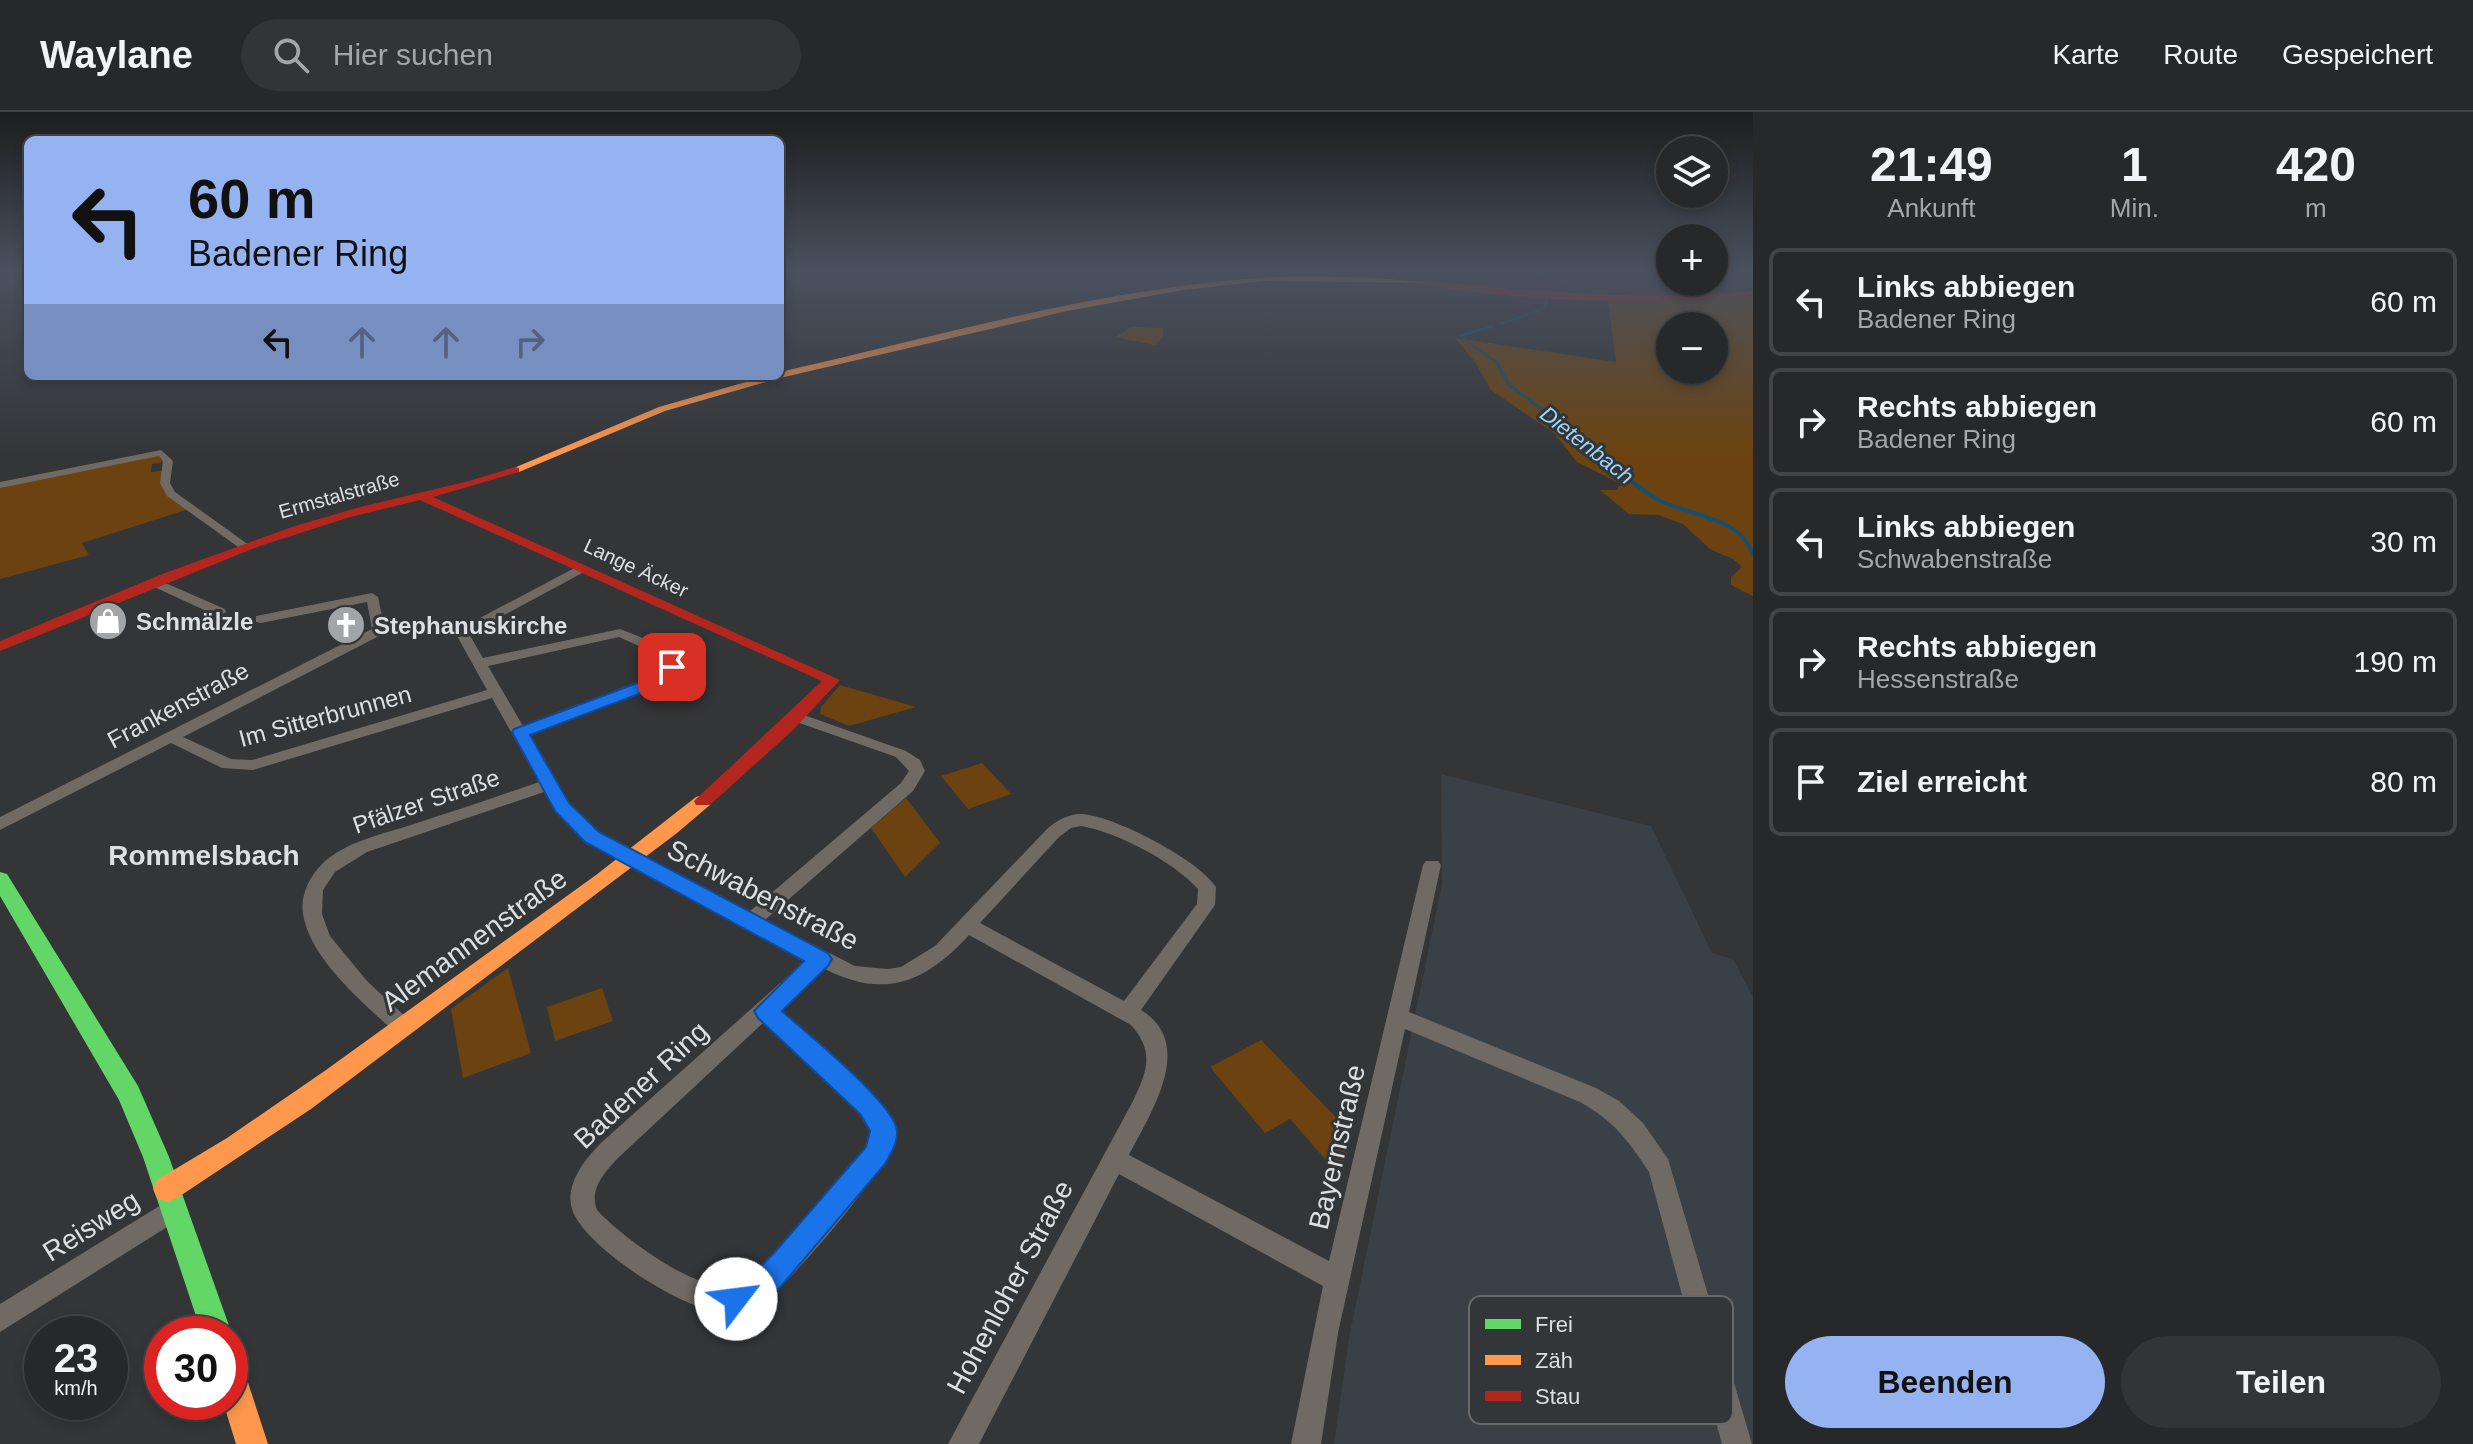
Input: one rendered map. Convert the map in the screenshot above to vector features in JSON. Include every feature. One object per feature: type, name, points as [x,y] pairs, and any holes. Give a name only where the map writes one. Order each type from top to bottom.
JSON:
[{"type":"street","name":"Ermstalstraße","points":[[784,375],[974,331]]},
{"type":"street","name":"Ermstalstraße","points":[[0,646],[245,547],[330,518],[530,465],[636,419],[764,380]]},
{"type":"street","points":[[0,485],[156,453],[164,455],[168,461],[165,483],[171,494],[245,547]]},
{"type":"street","name":"Lange Äcker","points":[[421,496],[832,680]]},
{"type":"street","points":[[462,633],[582,568]]},
{"type":"street","points":[[154,582],[220,612]]},
{"type":"street","points":[[261,619],[372,597],[379,631]]},
{"type":"street","name":"Frankenstraße","points":[[0,824],[379,631],[403,626],[436,625],[462,633]]},
{"type":"street","name":"Schwabenstraße","points":[[462,633],[548,785],[562,807],[583,829],[630,859],[752,920],[820,959],[864,976],[904,975],[931,961],[1064,824],[1077,820],[1101,825],[1187,866],[1207,887],[1206,905],[1128,1012]]},
{"type":"street","points":[[481,663],[620,633],[653,647],[670,659],[671,670],[654,683],[520,732]]},
{"type":"street","name":"Alemannenstraße","points":[[171,1199],[630,859],[796,717],[832,680]]},
{"type":"street","name":"Im Sitterbrunnen","points":[[170,737],[228,764],[253,765],[496,692]]},
{"type":"street","points":[[752,920],[907,787],[917,771],[914,764],[901,754],[796,717]]},
{"type":"street","name":"Pfälzer Straße","points":[[403,1027],[350,979],[323,945],[313,902],[319,880],[339,859],[361,848],[548,785]]},
{"type":"street","name":"Bayernstraße","points":[[1306,1444],[1313,1392],[1432,865]]},
{"type":"street","points":[[0,879],[129,1094],[171,1199],[211,1316]]},
{"type":"street","points":[[967,925],[1128,1012],[1152,1036],[1158,1061],[1154,1078],[1114,1159],[1338,1280]]},
{"type":"street","name":"Badener Ring","points":[[766,1011],[875,1113],[884,1129],[884,1138],[863,1172],[773,1277],[749,1295],[736,1299],[714,1299],[684,1286],[601,1233],[583,1210],[585,1188],[593,1167],[610,1150],[820,959]]},
{"type":"street","points":[[1397,1016],[1601,1101],[1629,1124],[1649,1146],[1668,1190],[1697,1296]]},
{"type":"street","name":"Hohenloher Straße","points":[[963,1444],[1114,1159]]},
{"type":"street","name":"Reisweg","points":[[0,1319],[171,1199]]},
{"type":"street","points":[[245,1420],[252,1444]]},
{"type":"street","points":[[1732,1424],[1737,1444]]},
{"type":"shaded area","points":[[1124,331],[1163,331],[1163,337],[1155,345],[1115,337]]},
{"type":"shaded area","points":[[1612,331],[1656,331],[1656,384],[1728,384],[1728,331],[1753,331],[1753,596],[1731,585],[1731,577],[1742,567],[1733,559],[1710,549],[1683,524],[1658,515],[1629,514],[1600,490],[1616,490],[1621,484],[1577,462],[1554,433],[1491,390],[1475,362],[1455,338],[1616,362]]},
{"type":"shaded area","points":[[156,453],[168,461],[152,464],[151,472],[168,470],[165,483],[189,509],[82,543],[89,555],[0,579],[0,485]]},
{"type":"shaded area","points":[[840,685],[916,707],[849,726],[820,714],[821,707]]},
{"type":"shaded area","points":[[982,763],[1011,794],[968,809],[941,776]]},
{"type":"shaded area","points":[[1441,774],[1651,826],[1712,953],[1733,959],[1753,997],[1753,1444],[1334,1444],[1349,1338],[1442,884]]},
{"type":"shaded area","points":[[906,798],[940,843],[905,877],[871,828]]},
{"type":"shaded area","points":[[508,968],[531,1053],[463,1078],[451,1009]]},
{"type":"shaded area","points":[[602,988],[613,1021],[555,1041],[547,1007]]},
{"type":"shaded area","points":[[1261,1040],[1352,1134],[1340,1176],[1290,1119],[1265,1133],[1210,1067]]},
{"type":"waterway","name":"Dietenbach","points":[[1476,331],[1460,336],[1497,363]]},
{"type":"waterway","name":"Dietenbach","points":[[1496,361],[1509,385],[1562,424],[1590,453],[1633,482]]},
{"type":"waterway","name":"Dietenbach","points":[[1630,480],[1659,500],[1728,526],[1747,543],[1753,555]]},
{"type":"traffic: fast","points":[[0,879],[129,1094],[156,1157],[211,1316]]},
{"type":"traffic: slow","points":[[784,374],[966,331]]},
{"type":"traffic: slow","points":[[515,470],[662,409],[763,380]]},
{"type":"traffic: slow","points":[[167,1189],[236,1147],[335,1078],[603,880],[703,801]]},
{"type":"traffic: slow","points":[[245,1420],[252,1444]]},
{"type":"traffic: jam","points":[[0,646],[170,576],[299,529],[364,509],[473,484],[515,470]]},
{"type":"traffic: jam","points":[[421,496],[832,680],[787,726],[703,801]]},
{"type":"place","name":"Schmälzle","points":[[108,621]]},
{"type":"place","name":"Stephanuskirche","points":[[346,625]]},
{"type":"district","name":"Rommelsbach","points":[[204,855]]},
{"type":"route","points":[[672,667],[654,683],[520,732],[562,807],[592,837],[820,959],[766,1011],[869,1106],[884,1129],[881,1146],[863,1172],[773,1277],[749,1295],[736,1299]]}]
